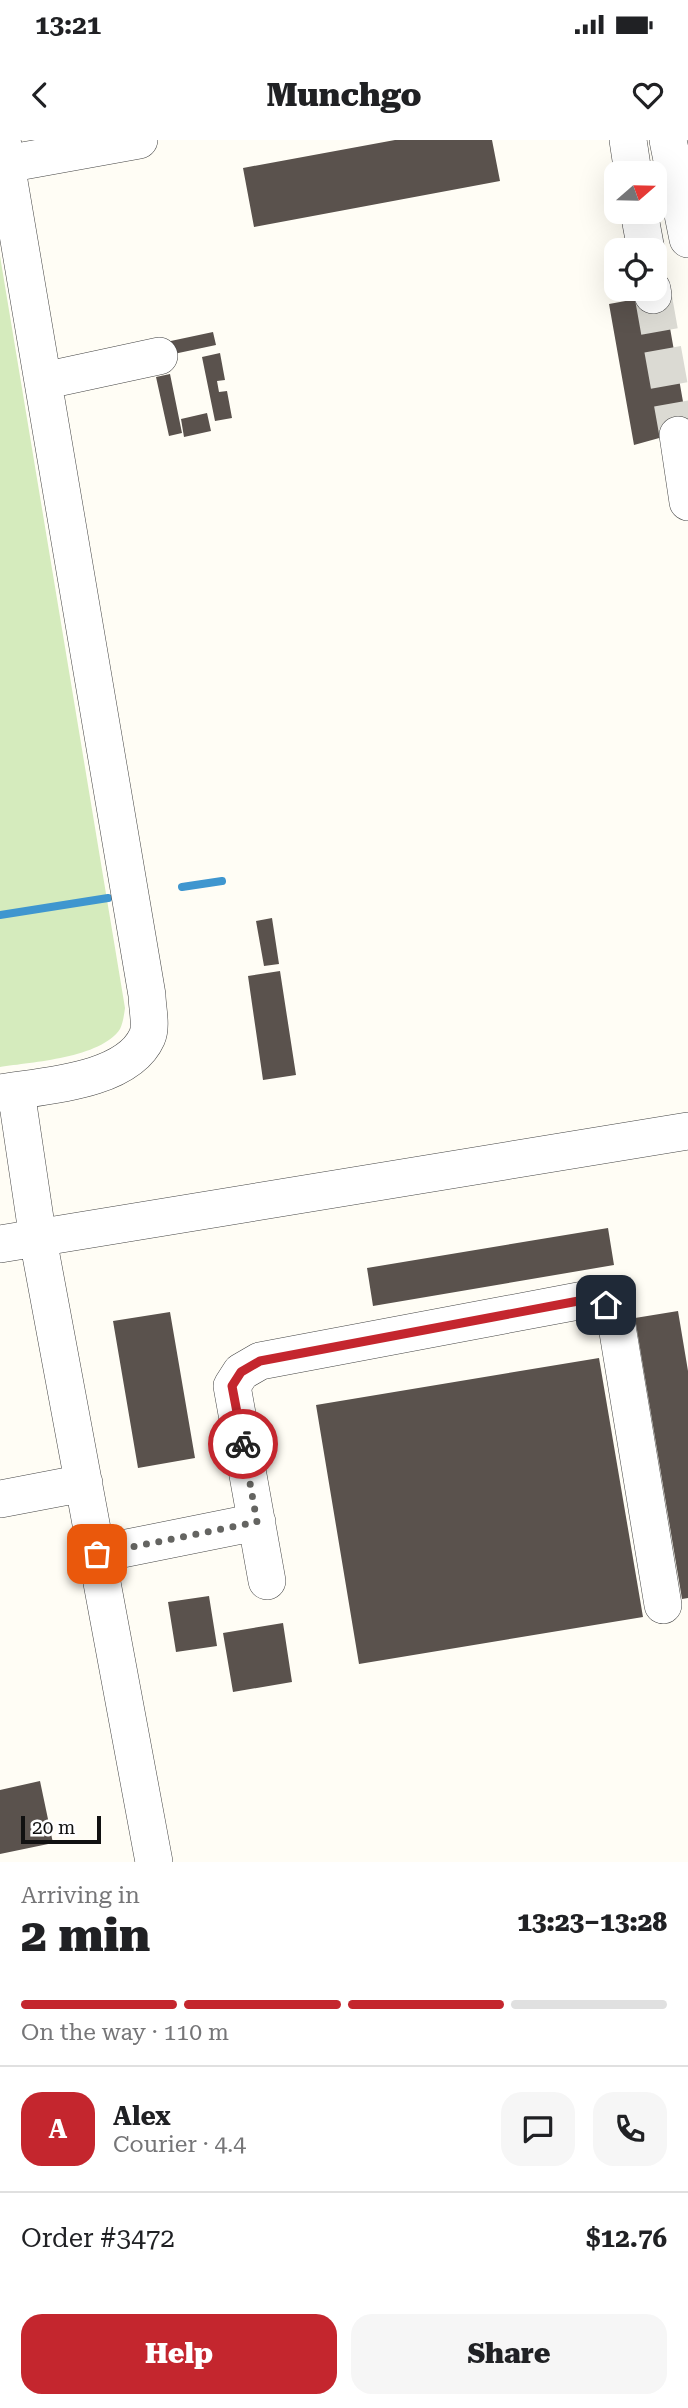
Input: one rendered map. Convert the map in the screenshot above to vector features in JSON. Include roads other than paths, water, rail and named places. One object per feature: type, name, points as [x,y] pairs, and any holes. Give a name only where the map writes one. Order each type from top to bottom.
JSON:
[{"type":"street","points":[[139,140],[4,152],[147,995],[148,1035],[140,1048],[109,1070],[89,1078],[8,1092],[154,1862]]},
{"type":"street","points":[[628,140],[631,161]]},
{"type":"street","points":[[668,140],[688,239]]},
{"type":"street","points":[[667,272],[688,256]]},
{"type":"street","points":[[43,381],[159,356]]},
{"type":"street","points":[[678,435],[688,502]]},
{"type":"street","points":[[0,1244],[688,1131]]},
{"type":"street","points":[[267,1581],[232,1386],[241,1372],[260,1361],[589,1299],[606,1305],[616,1320],[663,1605]]},
{"type":"street","points":[[0,1499],[84,1483]]},
{"type":"street","points":[[97,1554],[257,1522]]},
{"type":"waterway","points":[[182,887],[222,881]]},
{"type":"waterway","points":[[0,915],[108,898]]},
{"type":"tunnel","points":[[654,301],[678,435]]}]
